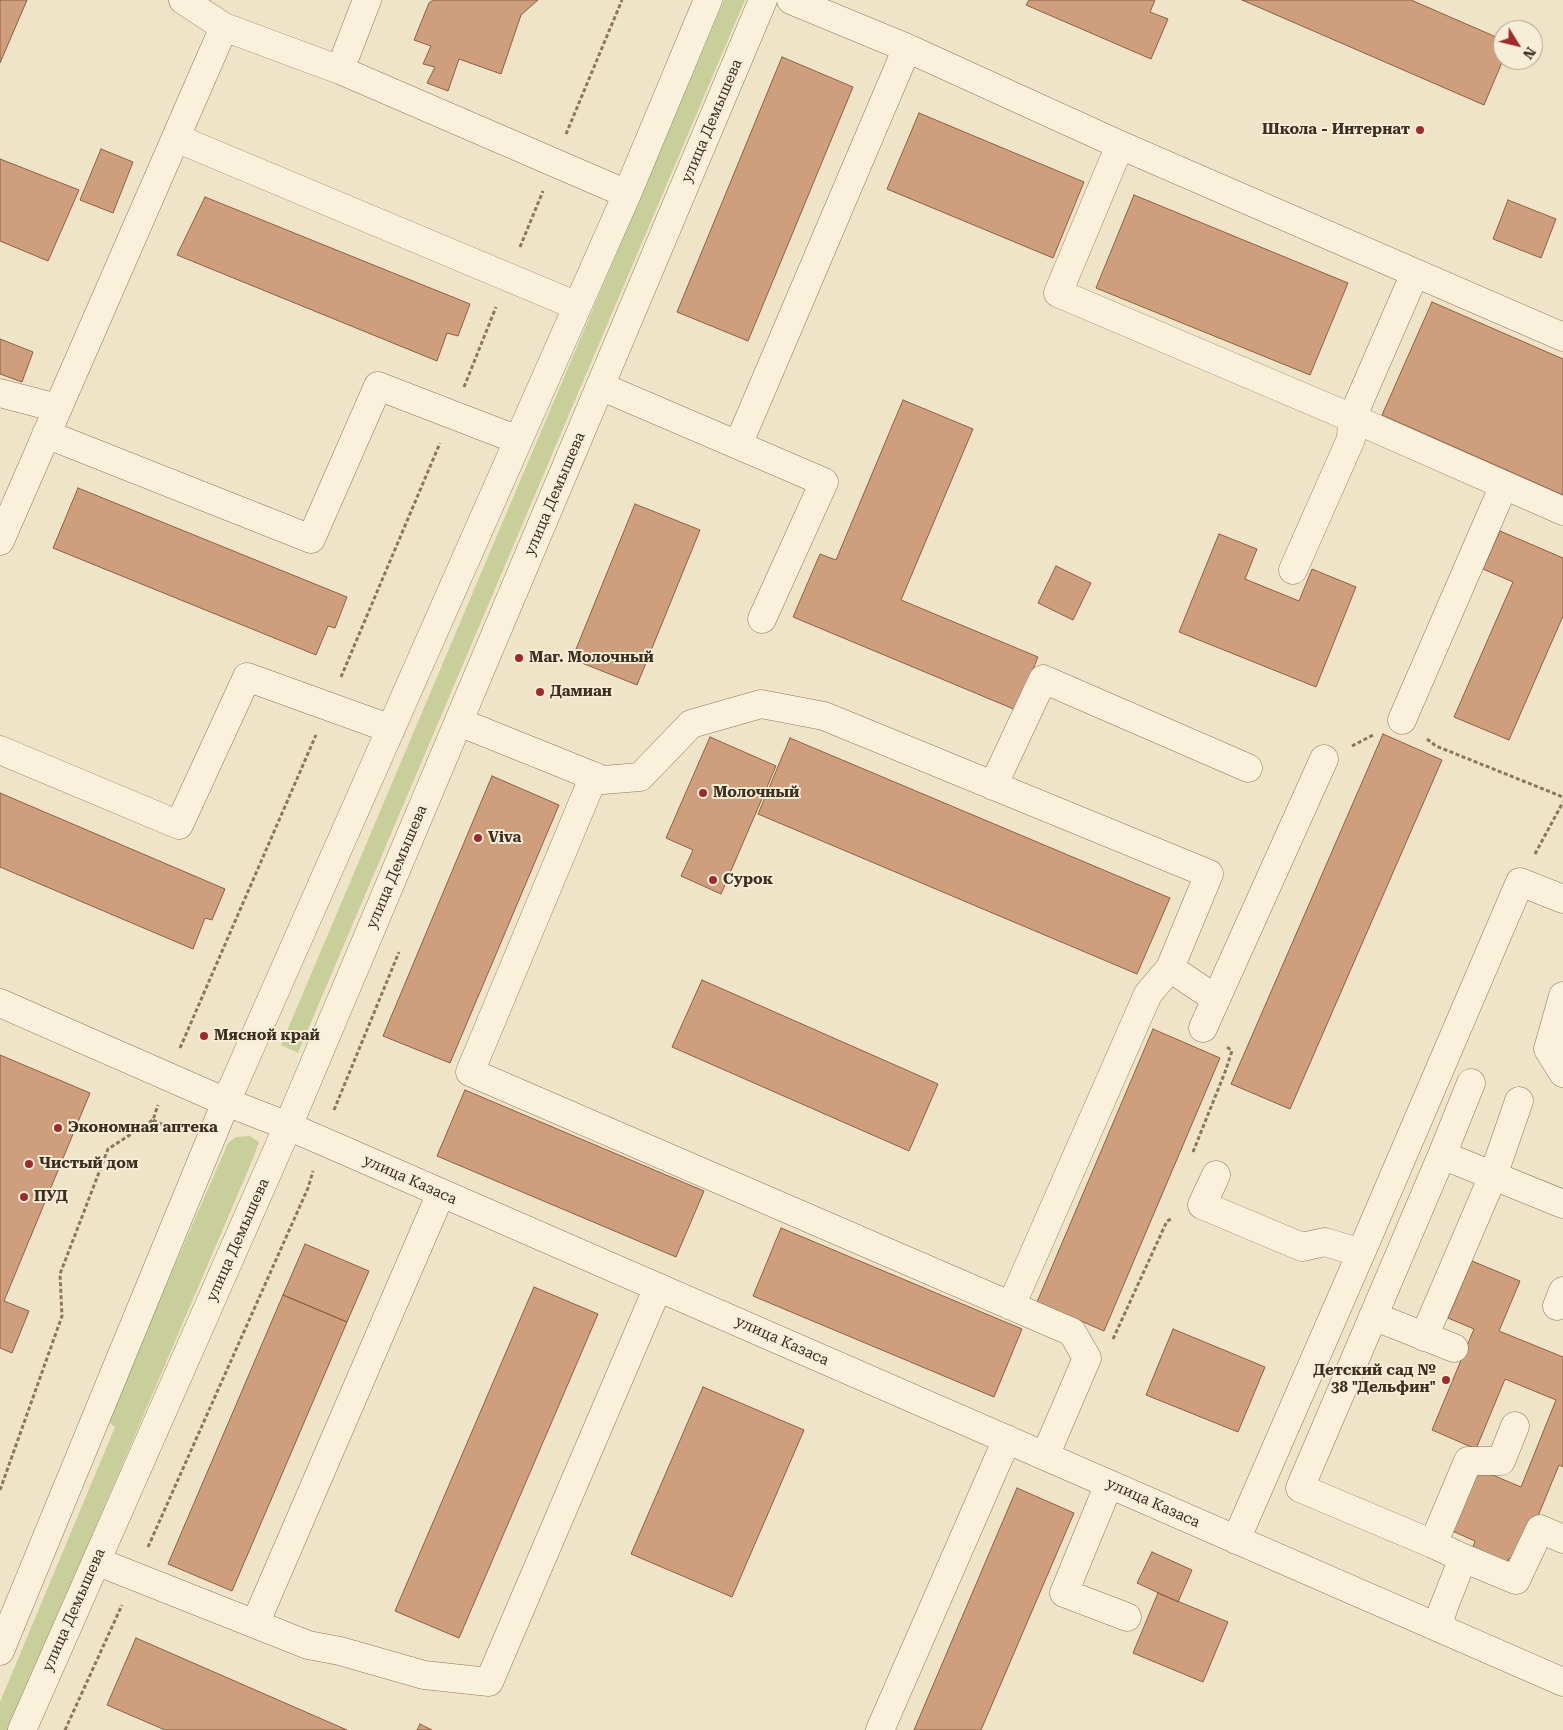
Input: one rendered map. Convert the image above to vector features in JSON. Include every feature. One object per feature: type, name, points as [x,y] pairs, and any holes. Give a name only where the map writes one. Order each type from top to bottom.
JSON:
[{"type":"street","points":[[183,0],[224,27],[340,70],[626,194]]},
{"type":"street","points":[[340,70],[367,0]]},
{"type":"street","points":[[0,1651],[10,1598],[626,194],[708,0]]},
{"type":"street","name":"улица Демышева","points":[[22,1730],[288,1126],[763,0]]},
{"type":"street","points":[[791,0],[907,48],[1120,145],[1563,337]]},
{"type":"street","points":[[0,541],[224,27]]},
{"type":"street","points":[[738,446],[907,48]]},
{"type":"street","points":[[176,138],[577,306]]},
{"type":"street","points":[[1120,145],[1058,293],[1352,418],[1563,512]]},
{"type":"street","points":[[1293,570],[1350,439],[1352,418],[1415,273]]},
{"type":"street","points":[[46,434],[311,539],[378,386],[518,440]]},
{"type":"street","points":[[600,386],[824,482],[762,619]]},
{"type":"street","points":[[0,393],[57,408]]},
{"type":"street","points":[[1402,720],[1504,485]]},
{"type":"street","points":[[0,750],[179,825],[247,677],[391,729]]},
{"type":"street","points":[[992,786],[1043,679],[1248,768]]},
{"type":"street","points":[[459,722],[603,780],[640,777],[691,724],[761,704],[824,716],[1209,874],[1170,968],[1148,994],[1011,1306]]},
{"type":"street","points":[[1204,1028],[1324,759]]},
{"type":"street","points":[[594,776],[470,1072],[1072,1332],[1087,1358],[1046,1456]]},
{"type":"street","points":[[1236,1540],[1520,882],[1563,899]]},
{"type":"street","points":[[1170,968],[1216,999]]},
{"type":"street","points":[[1563,996],[1548,1049],[1563,1074]]},
{"type":"street","name":"улица Казаса","points":[[0,1003],[226,1102],[288,1126],[1563,1682]]},
{"type":"street","points":[[1470,1083],[1442,1155],[1300,1488],[1516,1580],[1540,1529],[1563,1539]]},
{"type":"street","points":[[1424,1337],[1493,1176],[1519,1101]]},
{"type":"street","points":[[1442,1155],[1563,1204]]},
{"type":"street","points":[[1216,1175],[1202,1205],[1302,1247],[1325,1242],[1361,1253]]},
{"type":"street","points":[[255,1624],[441,1193]]},
{"type":"street","points":[[96,1561],[308,1645],[340,1651],[424,1675],[489,1682],[658,1288]]},
{"type":"street","points":[[1373,1316],[1454,1348]]},
{"type":"street","points":[[1434,1544],[1468,1461],[1501,1461],[1515,1426]]},
{"type":"street","points":[[880,1730],[1006,1439]]},
{"type":"street","points":[[1109,1484],[1064,1593],[1127,1617]]},
{"type":"street","points":[[1438,1627],[1442,1609],[1462,1558]]},
{"type":"path","points":[[0,1490],[62,1316],[60,1274],[108,1149],[153,1120],[168,1077],[452,414],[622,0]]},
{"type":"path","points":[[1324,759],[1402,720],[1436,746],[1563,797]]},
{"type":"path","points":[[1520,882],[1563,802]]},
{"type":"path","points":[[1204,1028],[1232,1051],[1192,1152],[1216,1175]]},
{"type":"path","points":[[153,1120],[173,1130]]},
{"type":"path","points":[[1087,1358],[1111,1345],[1167,1221],[1202,1205]]},
{"type":"green space","points":[[724,0],[745,0],[298,1053],[281,1045]]},
{"type":"green space","points":[[250,1136],[259,1142],[252,1161],[9,1730],[0,1730],[0,1702],[115,1427],[107,1421],[228,1143],[236,1137]]},
{"type":"building","points":[[0,0],[27,0],[0,63]]},
{"type":"building","points":[[433,0],[538,0],[521,15],[501,74],[459,59],[448,91],[427,83],[435,67],[423,64],[431,46],[414,40],[429,3]]},
{"type":"building","points":[[1029,0],[1155,0],[1150,12],[1168,19],[1151,59],[1026,5]]},
{"type":"building","points":[[1242,0],[1411,0],[1493,36],[1493,70],[1499,70],[1484,105]]},
{"type":"building","points":[[782,57],[853,87],[748,341],[677,312]]},
{"type":"building","points":[[919,113],[1084,182],[1053,258],[887,189]]},
{"type":"building","points":[[101,149],[133,162],[113,213],[80,200]]},
{"type":"building","points":[[0,159],[79,190],[48,261],[0,241]]},
{"type":"building","points":[[1134,195],[1348,283],[1310,375],[1096,288]]},
{"type":"building","points":[[205,197],[470,304],[458,336],[447,333],[437,361],[177,255]]},
{"type":"building","points":[[1508,200],[1556,219],[1541,258],[1493,239]]},
{"type":"building","points":[[1432,302],[1563,359],[1563,495],[1382,415]]},
{"type":"building","points":[[0,339],[33,352],[22,382],[0,374]]},
{"type":"building","points":[[903,400],[973,429],[901,600],[1038,657],[1016,710],[793,617],[820,554],[836,560]]},
{"type":"building","points":[[78,488],[347,597],[335,628],[328,626],[316,655],[53,548]]},
{"type":"building","points":[[635,504],[700,530],[637,685],[572,659]]},
{"type":"building","points":[[1500,531],[1563,558],[1563,616],[1509,740],[1454,717],[1513,582],[1483,569]]},
{"type":"building","points":[[1219,534],[1257,549],[1245,579],[1299,601],[1312,569],[1356,587],[1316,687],[1179,632]]},
{"type":"building","points":[[1056,566],[1091,583],[1073,620],[1038,603]]},
{"type":"building","points":[[1383,734],[1442,760],[1290,1109],[1231,1084]]},
{"type":"building","points":[[710,737],[776,766],[721,894],[681,876],[693,850],[666,838]]},
{"type":"building","points":[[790,738],[1170,898],[1137,974],[758,814]]},
{"type":"building","points":[[492,776],[559,805],[450,1063],[383,1036]]},
{"type":"building","points":[[0,793],[225,889],[212,920],[205,918],[193,949],[0,867]]},
{"type":"building","points":[[702,980],[938,1084],[909,1151],[672,1047]]},
{"type":"building","points":[[1153,1029],[1220,1058],[1104,1331],[1037,1302]]},
{"type":"building","name":"ПУД","points":[[0,1055],[90,1093],[4,1301],[29,1311],[12,1353],[0,1348]]},
{"type":"building","points":[[465,1090],[704,1191],[676,1257],[437,1156]]},
{"type":"building","points":[[781,1228],[1022,1329],[994,1397],[753,1296]]},
{"type":"building","points":[[305,1244],[369,1271],[347,1322],[283,1295]]},
{"type":"building","points":[[1472,1261],[1520,1281],[1499,1331],[1563,1357],[1563,1467],[1559,1465],[1519,1562],[1509,1558],[1507,1564],[1472,1550],[1475,1541],[1450,1530],[1476,1468],[1521,1487],[1556,1400],[1505,1379],[1476,1449],[1432,1430],[1474,1329],[1448,1318]]},
{"type":"building","points":[[534,1287],[598,1314],[459,1638],[395,1611]]},
{"type":"building","points":[[283,1295],[347,1322],[232,1591],[168,1564]]},
{"type":"building","points":[[1173,1329],[1265,1367],[1238,1432],[1146,1395]]},
{"type":"building","points":[[703,1387],[804,1430],[732,1597],[631,1554]]},
{"type":"building","points":[[1017,1488],[1074,1513],[981,1730],[914,1730]]},
{"type":"building","points":[[1152,1552],[1192,1570],[1178,1602],[1137,1583]]},
{"type":"building","points":[[1158,1593],[1228,1622],[1203,1682],[1133,1653]]},
{"type":"building","points":[[136,1638],[347,1730],[165,1730],[107,1705]]},
{"type":"building","points":[[420,1724],[432,1730],[417,1730]]},
{"type":"place","name":"Школа - Интернат","points":[[1420,130]]},
{"type":"place","name":"Маг. Молочный","points":[[519,658]]},
{"type":"place","name":"Дамиан","points":[[540,692]]},
{"type":"place","name":"Молочный","points":[[703,793]]},
{"type":"place","name":"Viva","points":[[478,838]]},
{"type":"place","name":"Сурок","points":[[713,880]]},
{"type":"place","name":"Мясной край","points":[[204,1036]]},
{"type":"place","name":"Экономная аптека","points":[[58,1128]]},
{"type":"place","name":"Чистый дом","points":[[29,1164]]},
{"type":"place","name":"ПУД","points":[[24,1197]]},
{"type":"place","name":"Детский сад № 38 \"Дельфин\"","points":[[1446,1380]]}]
